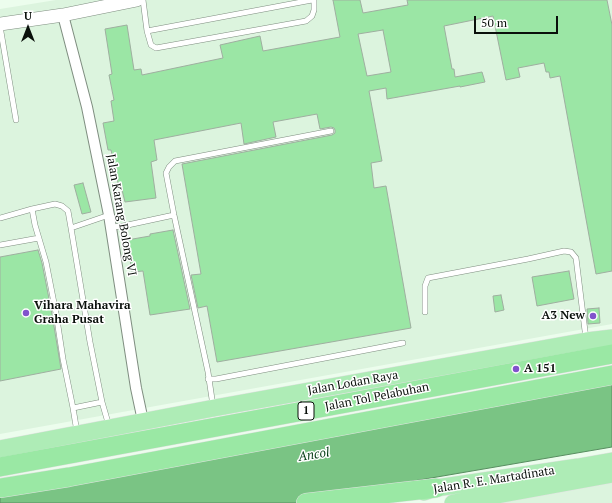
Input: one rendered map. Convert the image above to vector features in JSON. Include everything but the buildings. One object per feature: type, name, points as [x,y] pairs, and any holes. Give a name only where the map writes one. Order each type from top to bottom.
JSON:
[{"type":"highway","name":"Jalan Lodan Raya","points":[[0,452],[77,434],[143,421],[586,341],[612,338]]},
{"type":"highway","name":"Jalan Tol Pelabuhan","points":[[0,452],[612,354]]},
{"type":"highway","name":"Jalan Tol Pelabuhan","points":[[0,488],[77,476],[612,375]]},
{"type":"highway","name":"Jalan R. E. Martadinata","points":[[377,503],[436,488],[612,461]]},
{"type":"highway","points":[[452,503],[612,474]]},
{"type":"highway","points":[[306,503],[436,488]]},
{"type":"street","points":[[0,25],[63,15],[137,0]]},
{"type":"street","name":"Jalan Karang Bolong VI","points":[[63,15],[87,107],[109,215],[136,388],[143,421]]},
{"type":"lane","points":[[143,0],[147,31],[151,45],[156,48],[306,21],[312,16],[314,10],[313,0],[147,31]]},
{"type":"lane","points":[[0,25],[16,120]]},
{"type":"lane","points":[[214,408],[166,173],[175,161],[331,131]]},
{"type":"lane","points":[[0,218],[55,204],[62,206],[68,211],[90,342],[102,402],[110,428]]},
{"type":"lane","points":[[32,209],[46,262],[77,434]]},
{"type":"lane","points":[[71,228],[109,215]]},
{"type":"lane","points":[[111,227],[123,226],[174,215]]},
{"type":"lane","points":[[0,245],[39,238]]},
{"type":"lane","points":[[425,312],[425,286],[428,278],[564,251],[571,252],[576,258],[586,341]]},
{"type":"lane","points":[[208,379],[216,379],[403,343]]},
{"type":"lane","points":[[73,408],[102,402]]},
{"type":"shaded area","points":[[56,0],[612,0],[612,324],[0,434],[0,9]]},
{"type":"shaded area","points":[[612,482],[612,503],[496,503]]},
{"type":"water","name":"Ancol","points":[[612,382],[612,447],[361,490],[319,503],[0,503],[0,494]]},
{"type":"place","name":"Vihara Mahavira Graha Pusat","points":[[26,313]]},
{"type":"place","name":"A3 New","points":[[593,316]]},
{"type":"place","name":"A 151","points":[[516,369]]}]
